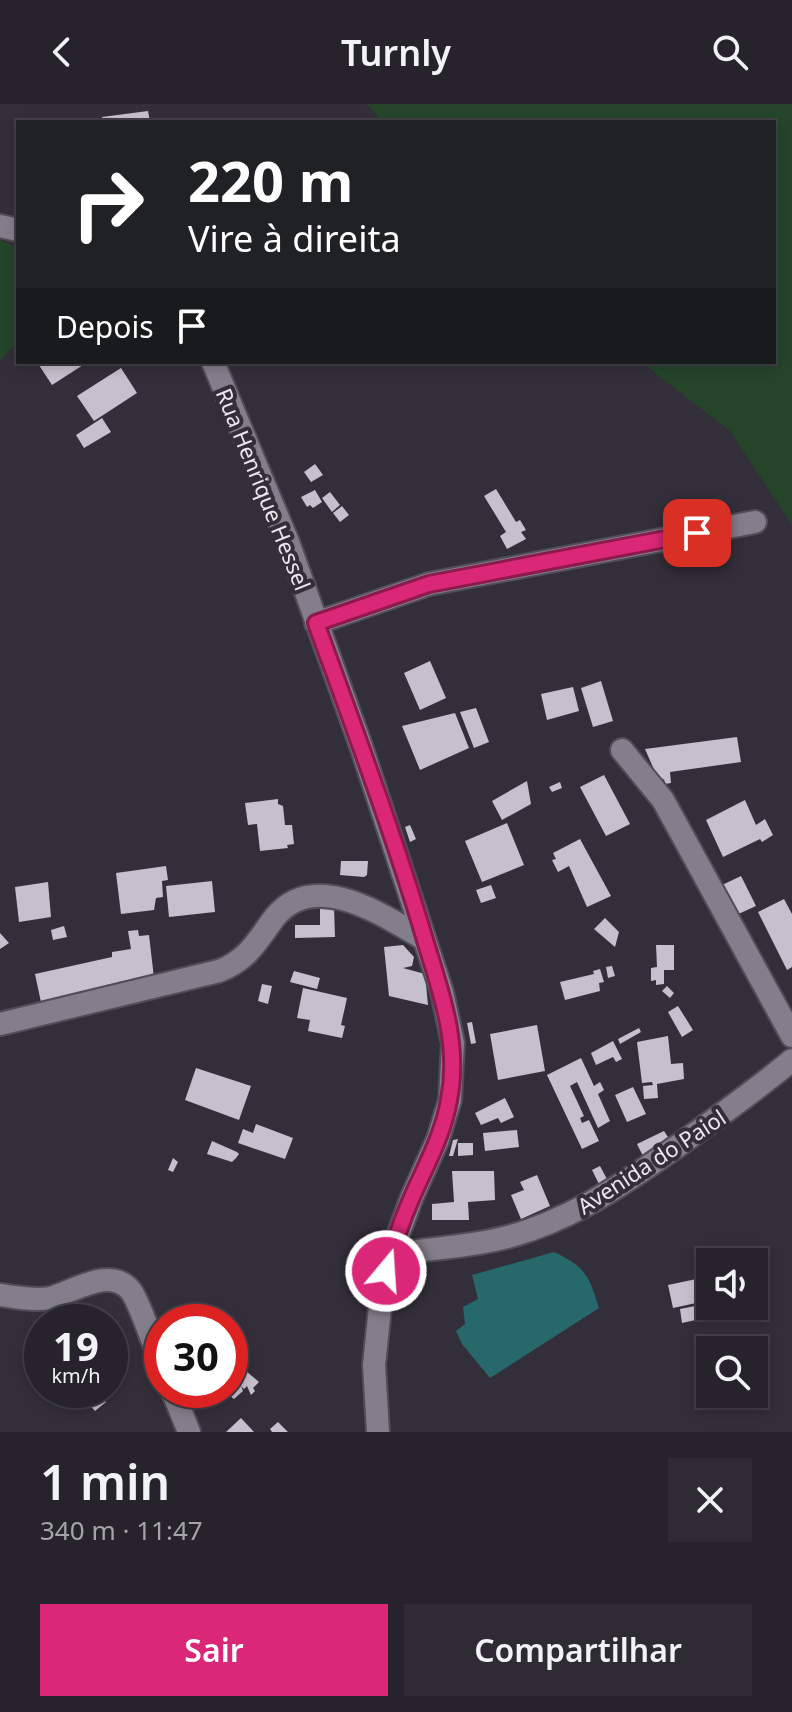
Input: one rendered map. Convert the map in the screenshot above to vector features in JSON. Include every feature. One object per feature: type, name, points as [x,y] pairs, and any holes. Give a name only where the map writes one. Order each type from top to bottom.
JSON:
[{"type":"street","name":"Rua Henrique Hessel","points":[[214,364],[288,542],[366,759],[442,992],[453,1043],[450,1100],[438,1139],[391,1254]]},
{"type":"street","points":[[316,623],[429,584],[755,522]]},
{"type":"street","points":[[622,750],[663,800],[792,1036]]},
{"type":"street","points":[[0,1024],[234,965],[248,955],[288,904],[306,898],[350,899],[424,939]]},
{"type":"street","name":"Avenida do Paiol","points":[[391,1254],[468,1244],[527,1231],[572,1213],[621,1186],[753,1092],[792,1060]]},
{"type":"street","points":[[378,1432],[374,1365],[376,1330],[391,1254]]},
{"type":"street","points":[[0,1295],[37,1299],[51,1297],[108,1279],[131,1291],[144,1322]]},
{"type":"street","points":[[179,1408],[189,1432]]},
{"type":"shaded area","points":[[367,104],[792,104],[792,525],[730,431],[644,364],[776,364],[776,120],[381,120]]},
{"type":"shaded area","points":[[0,240],[16,247],[16,342],[0,361]]},
{"type":"shaded area","points":[[554,1252],[585,1274],[599,1308],[490,1378],[462,1344],[456,1331],[465,1324],[463,1307],[478,1299],[472,1275]]},
{"type":"building","points":[[148,111],[150,120],[103,120],[102,117]]},
{"type":"building","points":[[38,364],[82,364],[83,365],[52,385]]},
{"type":"building","points":[[121,368],[137,393],[94,421],[77,396]]},
{"type":"building","points":[[102,418],[111,432],[84,448],[76,435]]},
{"type":"building","points":[[315,464],[323,475],[311,482],[304,472]]},
{"type":"building","points":[[496,489],[516,522],[520,520],[526,530],[521,532],[526,539],[507,549],[500,536],[506,532],[484,496]]},
{"type":"building","points":[[315,490],[322,502],[313,508],[310,505],[307,507],[301,497]]},
{"type":"building","points":[[330,492],[340,505],[332,512],[322,498]]},
{"type":"building","points":[[342,506],[349,515],[340,522],[333,513]]},
{"type":"building","points":[[430,661],[446,698],[420,710],[404,673]]},
{"type":"building","points":[[601,681],[613,721],[593,727],[581,688]]},
{"type":"building","points":[[573,687],[579,711],[547,720],[541,694]]},
{"type":"building","points":[[476,708],[489,742],[474,748],[460,712]]},
{"type":"building","points":[[455,713],[469,748],[420,770],[402,726]]},
{"type":"building","points":[[737,737],[741,762],[670,772],[671,783],[665,784],[664,779],[659,781],[645,749]]},
{"type":"building","points":[[604,775],[630,824],[606,836],[580,787]]},
{"type":"building","points":[[527,781],[531,804],[502,820],[492,801]]},
{"type":"building","points":[[560,782],[562,788],[552,792],[549,787]]},
{"type":"building","points":[[278,799],[278,804],[283,806],[285,825],[292,825],[294,844],[287,845],[288,848],[260,851],[257,824],[248,825],[245,803]]},
{"type":"building","points":[[745,800],[756,825],[765,819],[773,835],[723,857],[706,820]]},
{"type":"building","points":[[507,823],[524,865],[482,882],[465,841]]},
{"type":"building","points":[[410,825],[416,839],[410,842],[405,827]]},
{"type":"building","points":[[580,839],[611,896],[587,907],[569,866],[558,872],[552,860],[556,859],[553,853]]},
{"type":"building","points":[[341,861],[368,861],[367,875],[340,875]]},
{"type":"building","points":[[166,866],[168,880],[162,881],[163,897],[156,898],[154,910],[121,914],[116,873]]},
{"type":"building","points":[[741,876],[756,906],[734,916],[720,886]]},
{"type":"building","points":[[212,881],[215,912],[169,917],[166,886]]},
{"type":"building","points":[[48,882],[51,917],[19,922],[15,887]]},
{"type":"building","points":[[491,885],[496,898],[481,903],[476,890]]},
{"type":"building","points":[[784,899],[792,914],[792,967],[787,970],[758,912]]},
{"type":"building","points":[[320,907],[334,907],[335,937],[295,938],[295,925],[320,925]]},
{"type":"building","points":[[605,918],[619,932],[615,947],[594,929]]},
{"type":"building","points":[[64,926],[67,937],[53,940],[51,930]]},
{"type":"building","points":[[138,930],[139,936],[149,935],[154,978],[118,982],[119,988],[42,1007],[35,974],[112,957],[112,952],[131,949],[128,931]]},
{"type":"building","points":[[0,933],[9,943],[0,949]]},
{"type":"building","points":[[403,945],[414,957],[412,966],[403,968],[425,974],[428,1005],[389,996],[384,947]]},
{"type":"building","points":[[656,945],[674,945],[674,970],[664,970],[664,984],[656,985],[656,980],[651,981],[651,968],[657,967]]},
{"type":"building","points":[[612,966],[615,976],[608,978],[606,967]]},
{"type":"building","points":[[600,969],[604,982],[599,983],[600,991],[565,1000],[560,982],[594,974],[593,971]]},
{"type":"building","points":[[294,971],[320,978],[317,989],[290,982]]},
{"type":"building","points":[[262,984],[272,986],[268,1004],[258,1001]]},
{"type":"building","points":[[667,986],[674,993],[670,998],[662,991]]},
{"type":"building","points":[[303,988],[347,998],[341,1025],[345,1026],[342,1038],[308,1031],[310,1020],[297,1018]]},
{"type":"building","points":[[678,1006],[693,1030],[682,1037],[668,1012]]},
{"type":"building","points":[[472,1022],[476,1043],[471,1044],[467,1023]]},
{"type":"building","points":[[537,1025],[545,1071],[498,1080],[490,1034]]},
{"type":"building","points":[[639,1028],[641,1032],[620,1044],[618,1039]]},
{"type":"building","points":[[668,1036],[671,1064],[683,1063],[684,1079],[657,1084],[658,1098],[644,1099],[643,1086],[653,1085],[652,1082],[642,1083],[637,1042]]},
{"type":"building","points":[[613,1041],[622,1059],[616,1062],[613,1057],[596,1065],[591,1053]]},
{"type":"building","points":[[581,1058],[594,1086],[600,1082],[604,1090],[598,1094],[610,1121],[598,1128],[577,1082],[570,1086],[584,1116],[580,1118],[582,1123],[589,1120],[599,1141],[582,1149],[547,1075]]},
{"type":"building","points":[[196,1068],[251,1086],[239,1120],[185,1100]]},
{"type":"building","points":[[633,1087],[646,1114],[627,1122],[615,1095]]},
{"type":"building","points":[[505,1098],[514,1117],[501,1123],[498,1118],[481,1125],[475,1113]]},
{"type":"building","points":[[256,1124],[293,1138],[285,1159],[238,1143],[243,1129],[253,1133]]},
{"type":"building","points":[[517,1130],[519,1147],[485,1151],[483,1133]]},
{"type":"building","points":[[664,1131],[672,1143],[643,1156],[637,1144]]},
{"type":"building","points":[[458,1139],[453,1156],[449,1156],[453,1140]]},
{"type":"building","points":[[212,1141],[239,1154],[232,1162],[207,1154]]},
{"type":"building","points":[[458,1143],[473,1143],[473,1155],[458,1156]]},
{"type":"building","points":[[173,1158],[178,1162],[173,1172],[168,1170]]},
{"type":"building","points":[[600,1166],[608,1181],[600,1186],[592,1170]]},
{"type":"building","points":[[452,1171],[494,1171],[495,1200],[468,1202],[469,1220],[432,1220],[432,1204],[454,1202]]},
{"type":"building","points":[[537,1175],[550,1206],[521,1219],[511,1195],[524,1190],[520,1182]]},
{"type":"building","points":[[696,1279],[696,1303],[673,1308],[668,1285]]},
{"type":"building","points":[[696,1306],[696,1320],[682,1323],[680,1309]]},
{"type":"building","points":[[248,1373],[259,1382],[251,1395],[248,1388]]},
{"type":"building","points":[[241,1418],[254,1432],[226,1432]]},
{"type":"building","points":[[278,1422],[288,1432],[272,1432],[270,1429]]},
{"type":"route","points":[[386,1271],[412,1197],[438,1139],[450,1100],[453,1043],[442,992],[415,904],[316,623],[429,584],[697,533]]}]
